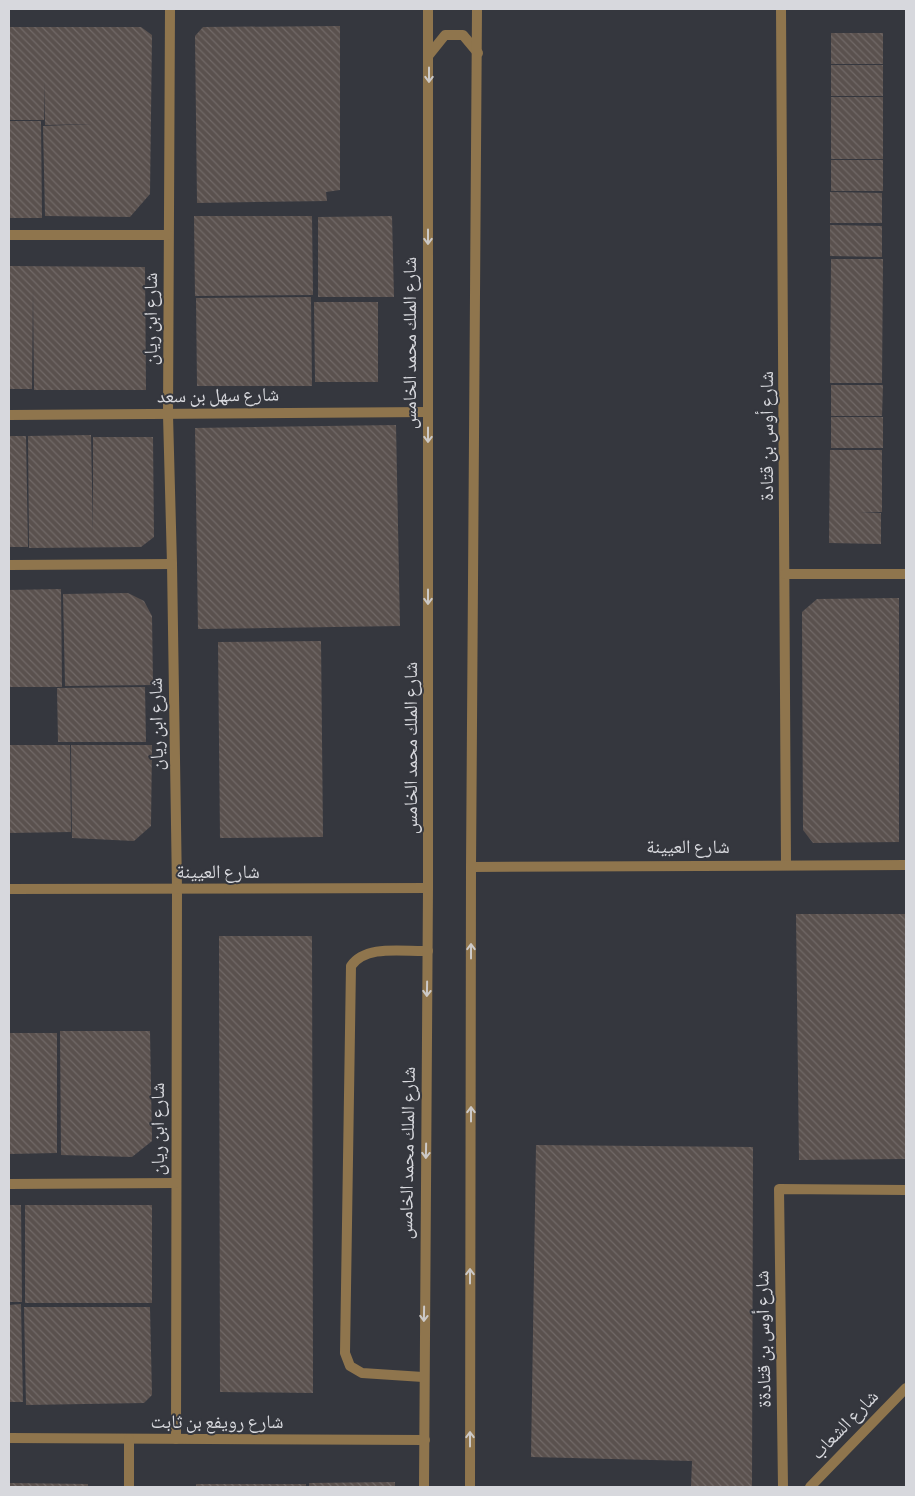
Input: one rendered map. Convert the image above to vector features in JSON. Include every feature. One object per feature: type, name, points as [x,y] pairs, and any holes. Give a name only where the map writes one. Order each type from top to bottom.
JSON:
[{"type":"street","name":"شارع ابن ريان","points":[[170,9],[168,414],[177,889],[176,1439]]},
{"type":"street","name":"شارع الملك محمد الخامس","points":[[424,1487],[423,1376],[428,951],[428,9]]},
{"type":"street","points":[[470,1487],[471,867],[477,9]]},
{"type":"street","name":"شارع أوس بن قتادة","points":[[781,9],[786,864]]},
{"type":"street","points":[[429,55],[445,35],[463,35],[478,53]]},
{"type":"street","points":[[9,235],[168,235]]},
{"type":"street","name":"شارع سهل بن سعد","points":[[9,415],[428,412]]},
{"type":"street","points":[[9,565],[172,564]]},
{"type":"street","points":[[785,574],[906,574]]},
{"type":"street","name":"شارع العيينة","points":[[471,867],[786,864],[906,865]]},
{"type":"street","name":"شارع العيينة","points":[[9,889],[428,888]]},
{"type":"street","points":[[423,1376],[362,1373],[350,1366],[345,1353],[351,966],[357,957],[368,952],[428,951]]},
{"type":"street","points":[[9,1184],[176,1183]]},
{"type":"street","name":"شارع أوس بن قتادةة","points":[[783,1487],[779,1190],[906,1190]]},
{"type":"street","name":"شارع الشعاب","points":[[810,1487],[906,1388]]},
{"type":"street","name":"شارع رويفع بن ثابت","points":[[9,1438],[425,1440]]},
{"type":"street","points":[[129,1439],[129,1487]]},
{"type":"building","points":[[340,26],[340,190],[326,192],[327,201],[197,203],[195,36],[203,27]]},
{"type":"building","points":[[9,27],[141,27],[152,35],[150,194],[130,217],[45,216],[43,126],[92,124],[45,125],[44,81],[44,120],[9,120]]},
{"type":"building","points":[[831,33],[883,33],[883,64],[831,64]]},
{"type":"building","points":[[831,65],[883,65],[883,96],[831,96]]},
{"type":"building","points":[[831,97],[883,97],[883,159],[831,159]]},
{"type":"building","points":[[9,121],[41,121],[42,218],[9,218]]},
{"type":"building","points":[[831,160],[883,160],[883,191],[831,191]]},
{"type":"building","points":[[830,192],[882,193],[882,223],[830,223]]},
{"type":"building","points":[[194,216],[312,216],[313,295],[195,296]]},
{"type":"building","points":[[392,216],[394,297],[318,297],[318,217]]},
{"type":"building","points":[[830,225],[882,226],[882,257],[830,256]]},
{"type":"building","points":[[831,259],[883,259],[882,383],[830,383]]},
{"type":"building","points":[[9,266],[145,267],[146,390],[34,390],[33,289],[32,389],[9,389]]},
{"type":"building","points":[[311,297],[312,386],[197,386],[196,298]]},
{"type":"building","points":[[314,302],[378,302],[378,382],[315,382]]},
{"type":"building","points":[[831,385],[883,385],[882,416],[831,416]]},
{"type":"building","points":[[831,417],[883,417],[883,448],[831,448]]},
{"type":"building","points":[[396,425],[400,626],[198,629],[195,428]]},
{"type":"building","points":[[91,435],[93,533],[93,437],[153,437],[154,537],[141,547],[29,548],[28,436]]},
{"type":"building","points":[[9,436],[26,436],[28,547],[9,547]]},
{"type":"building","points":[[830,450],[882,450],[882,512],[860,512],[881,513],[881,544],[829,543]]},
{"type":"building","points":[[61,589],[62,687],[9,687],[9,590]]},
{"type":"building","points":[[128,593],[144,601],[152,616],[153,685],[65,686],[63,594]]},
{"type":"building","points":[[899,598],[899,842],[813,843],[803,830],[802,612],[817,599]]},
{"type":"building","points":[[321,641],[323,837],[220,838],[218,642]]},
{"type":"building","points":[[145,687],[146,742],[58,742],[57,688]]},
{"type":"building","points":[[9,745],[70,745],[71,832],[9,833]]},
{"type":"building","points":[[71,745],[152,745],[151,826],[134,841],[72,838]]},
{"type":"building","points":[[796,914],[906,914],[906,1159],[799,1160]]},
{"type":"building","points":[[219,936],[312,936],[313,1393],[220,1392]]},
{"type":"building","points":[[60,1031],[150,1031],[152,1141],[132,1157],[61,1155]]},
{"type":"building","points":[[9,1033],[57,1033],[57,1153],[9,1154]]},
{"type":"building","points":[[536,1145],[753,1147],[752,1487],[691,1487],[692,1461],[531,1457]]},
{"type":"building","points":[[9,1205],[21,1205],[22,1302],[9,1302]]},
{"type":"building","points":[[25,1205],[152,1205],[152,1303],[25,1303]]},
{"type":"building","points":[[21,1304],[23,1402],[9,1402],[9,1305]]},
{"type":"building","points":[[24,1307],[150,1307],[152,1395],[144,1403],[26,1405]]},
{"type":"building","points":[[395,1482],[395,1487],[309,1487],[309,1483]]},
{"type":"building","points":[[9,1483],[88,1484],[88,1487],[9,1487]]},
{"type":"building","points":[[196,1484],[306,1484],[306,1487],[196,1487]]}]
